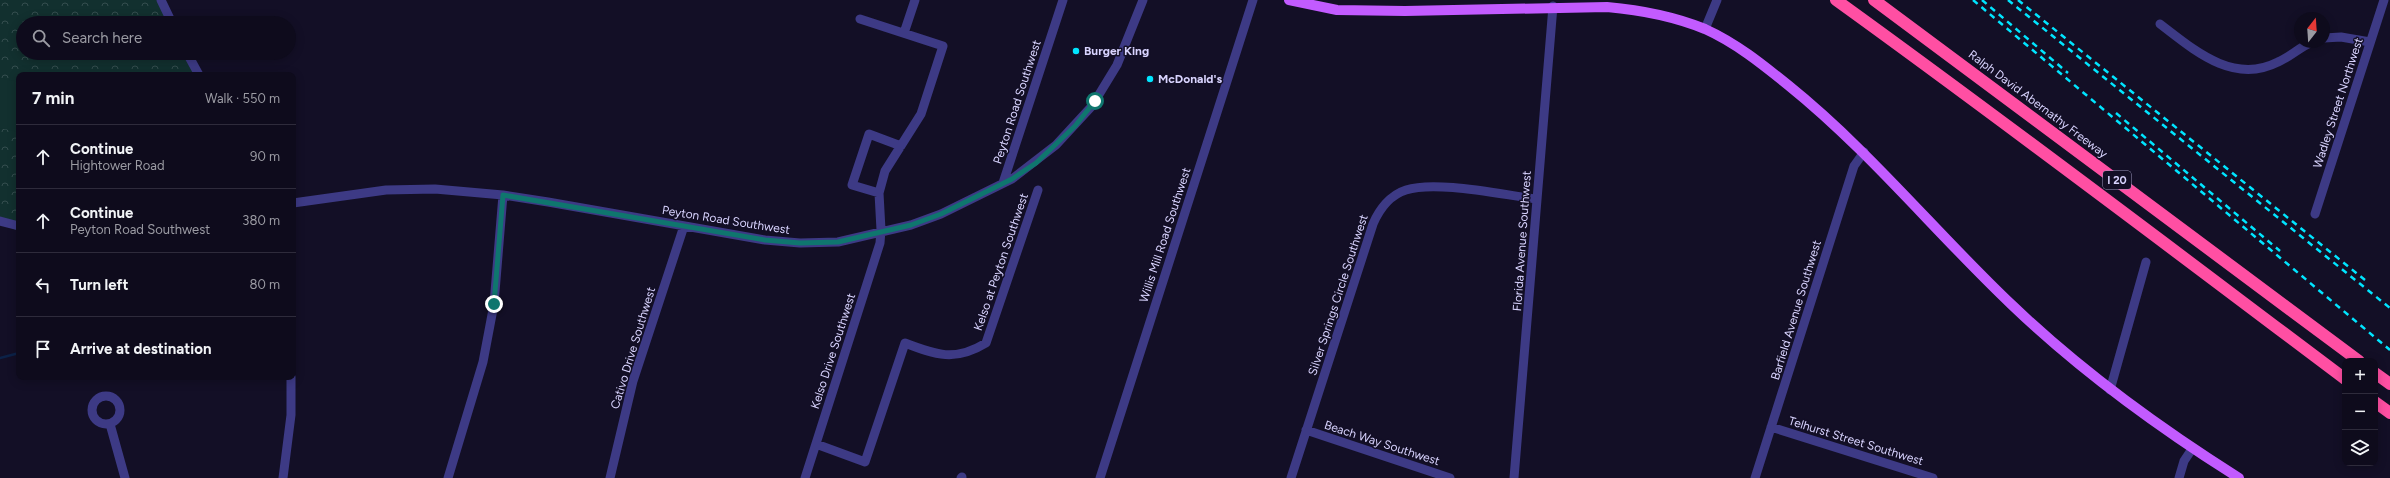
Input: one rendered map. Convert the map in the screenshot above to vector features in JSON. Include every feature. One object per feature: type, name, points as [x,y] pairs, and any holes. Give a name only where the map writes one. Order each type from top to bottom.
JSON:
[{"type":"highway","name":"I 20","points":[[1836,0],[1989,110],[2342,377]]},
{"type":"highway","name":"Ralph David Abernathy Freeway","points":[[1874,0],[2355,358]]},
{"type":"highway","points":[[2378,375],[2390,384]]},
{"type":"highway","points":[[2378,404],[2390,413]]},
{"type":"main road","points":[[1289,0],[1337,10],[1405,11],[1553,6],[1607,7],[1638,10],[1673,17],[1705,29],[1734,45],[1759,62],[1816,108],[1864,152],[2011,304],[2060,348],[2110,390],[2192,449],[2239,478]]},
{"type":"street","points":[[161,0],[169,16]]},
{"type":"street","points":[[860,19],[904,34],[915,0]]},
{"type":"street","name":"Peyton Road Southwest","points":[[296,203],[386,190],[435,190],[503,195],[765,240],[800,243],[838,242],[881,230],[911,225],[941,214],[1003,183],[1063,0]]},
{"type":"street","points":[[1003,183],[1036,163],[1056,146],[1092,106],[1117,64],[1144,0]]},
{"type":"street","name":"Willis Mill Road Southwest","points":[[1100,478],[1253,0]]},
{"type":"street","points":[[1705,29],[1717,0]]},
{"type":"street","name":"Wadley Street Northwest","points":[[2315,214],[2384,0]]},
{"type":"street","name":"Florida Avenue Southwest","points":[[1514,478],[1553,6]]},
{"type":"street","points":[[2160,24],[2198,53],[2216,64],[2236,69],[2257,69],[2277,63],[2302,48]]},
{"type":"street","name":"Kelso Drive Southwest","points":[[805,478],[880,243],[881,230],[879,193],[884,171],[901,146],[926,100],[943,46],[904,34]]},
{"type":"street","points":[[2330,38],[2341,37],[2370,42]]},
{"type":"street","points":[[191,60],[197,72]]},
{"type":"street","points":[[879,193],[852,184],[869,134],[901,146]]},
{"type":"street","name":"Barfield Avenue Southwest","points":[[1756,478],[1854,166],[1864,152]]},
{"type":"street","name":"Silver Springs Circle Southwest","points":[[1291,478],[1372,224],[1387,202],[1404,190],[1426,185],[1537,199]]},
{"type":"street","name":"Kelso at Peyton Southwest","points":[[816,444],[865,462],[905,343],[935,354],[960,355],[986,343],[1038,190]]},
{"type":"street","points":[[448,478],[484,362],[494,304],[503,195]]},
{"type":"street","points":[[0,221],[16,225]]},
{"type":"street","name":"Cativo Drive Southwest","points":[[610,478],[633,381],[684,226]]},
{"type":"street","points":[[2110,390],[2146,262]]},
{"type":"street","points":[[283,478],[291,415],[291,380]]},
{"type":"street","points":[[110,424],[124,478]]},
{"type":"street","name":"Telhurst Street Southwest","points":[[1771,427],[1934,478]]},
{"type":"street","name":"Beach Way Southwest","points":[[1306,430],[1450,478]]},
{"type":"street","points":[[2179,478],[2184,461],[2192,449]]},
{"type":"green space","points":[[0,0],[160,0],[168,16],[16,16],[16,60],[190,60],[196,72],[16,72],[16,230],[0,224]]},
{"type":"green space","points":[[0,78],[16,81],[16,131],[0,128]]},
{"type":"waterway","points":[[0,358],[16,354]]},
{"type":"railway","points":[[1973,0],[2390,350]]},
{"type":"railway","points":[[1982,0],[2068,73]]},
{"type":"railway","points":[[2008,0],[2390,308]]},
{"type":"railway","points":[[2018,0],[2365,280]]},
{"type":"railway","points":[[2116,113],[2280,251]]},
{"type":"place","name":"Burger King","points":[[1076,51]]},
{"type":"place","name":"McDonald's","points":[[1150,79]]},
{"type":"route","points":[[494,304],[503,195],[765,240],[800,243],[838,242],[881,230],[911,225],[941,214],[1012,179],[1036,163],[1056,146],[1075,126],[1095,101]]}]
